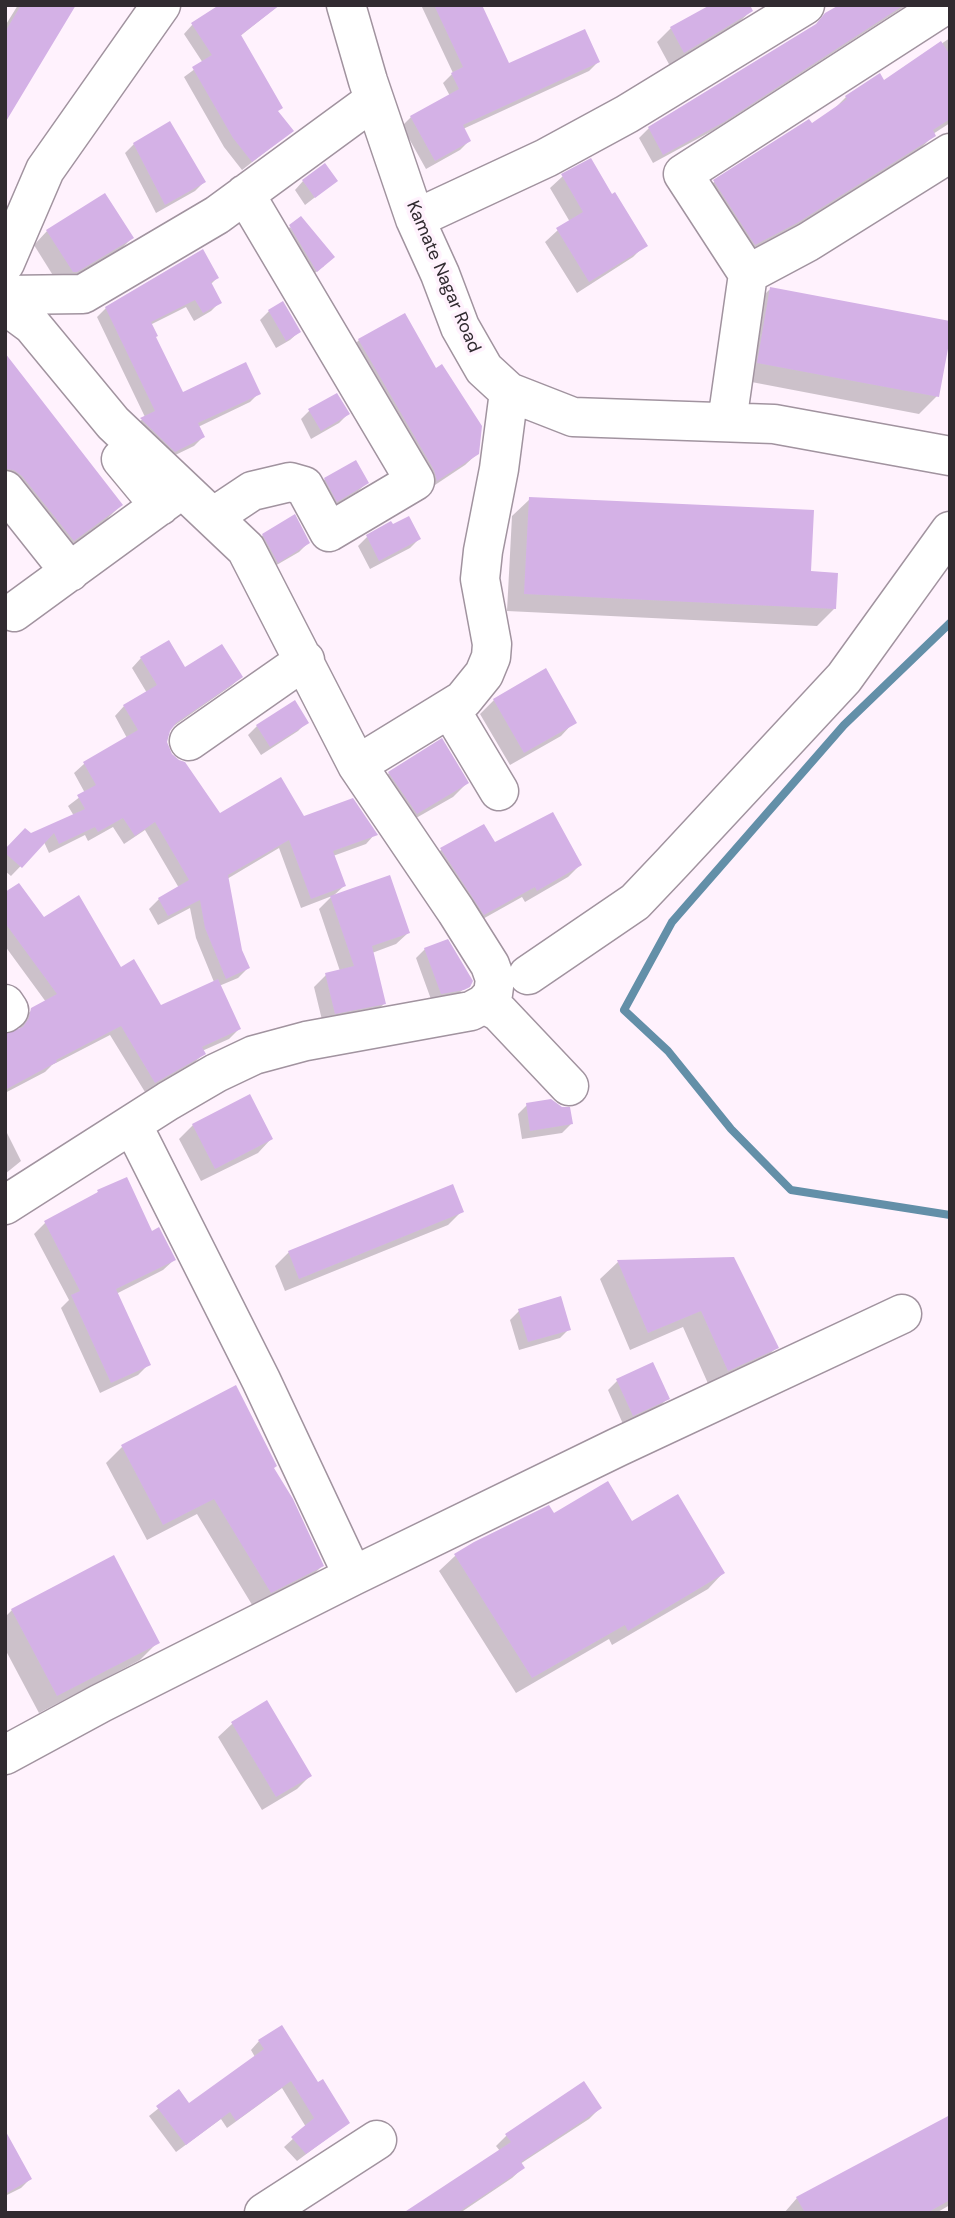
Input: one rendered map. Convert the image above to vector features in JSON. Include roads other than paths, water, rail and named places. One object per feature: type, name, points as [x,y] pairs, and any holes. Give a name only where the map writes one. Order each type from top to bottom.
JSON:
[{"type":"street","name":"Kamate Nagar Road","points":[[346,5],[374,100],[415,219],[460,327],[484,369],[509,392],[573,417],[774,424],[950,456]]},
{"type":"street","points":[[415,219],[546,158],[604,127],[805,5]]},
{"type":"street","points":[[727,422],[748,274],[683,174],[945,5]]},
{"type":"street","points":[[5,263],[45,170],[158,7]]},
{"type":"street","points":[[5,295],[83,294],[216,215],[374,100]]},
{"type":"street","points":[[748,274],[808,242],[950,153]]},
{"type":"street","points":[[213,517],[253,491],[290,482],[304,486],[330,532],[415,481],[245,194]]},
{"type":"street","points":[[5,305],[32,325],[171,497]]},
{"type":"street","points":[[5,343],[13,339],[29,347],[171,497],[213,517],[246,548],[357,765],[456,911],[490,965],[495,979],[493,994],[484,1004],[457,1016],[306,1041],[254,1055],[216,1073],[5,1205]]},
{"type":"street","points":[[357,765],[450,709],[474,689],[491,657],[492,644],[480,579],[509,392]]},
{"type":"street","points":[[5,490],[70,572]]},
{"type":"street","points":[[15,612],[171,497]]},
{"type":"street","points":[[528,975],[635,902],[844,678],[950,531]]},
{"type":"street","points":[[189,741],[305,660]]},
{"type":"street","points":[[450,709],[499,791]]},
{"type":"street","points":[[5,1004],[9,1010],[5,1013]]},
{"type":"street","points":[[484,1004],[499,1012],[569,1086]]},
{"type":"street","points":[[132,1124],[261,1380],[353,1576]]},
{"type":"street","points":[[5,1755],[101,1703],[353,1576],[618,1447],[902,1314]]},
{"type":"street","points":[[264,2213],[377,2140]]},
{"type":"waterway","points":[[950,623],[844,725],[672,922],[624,1010],[668,1051],[731,1129],[791,1190],[950,1215]]}]
